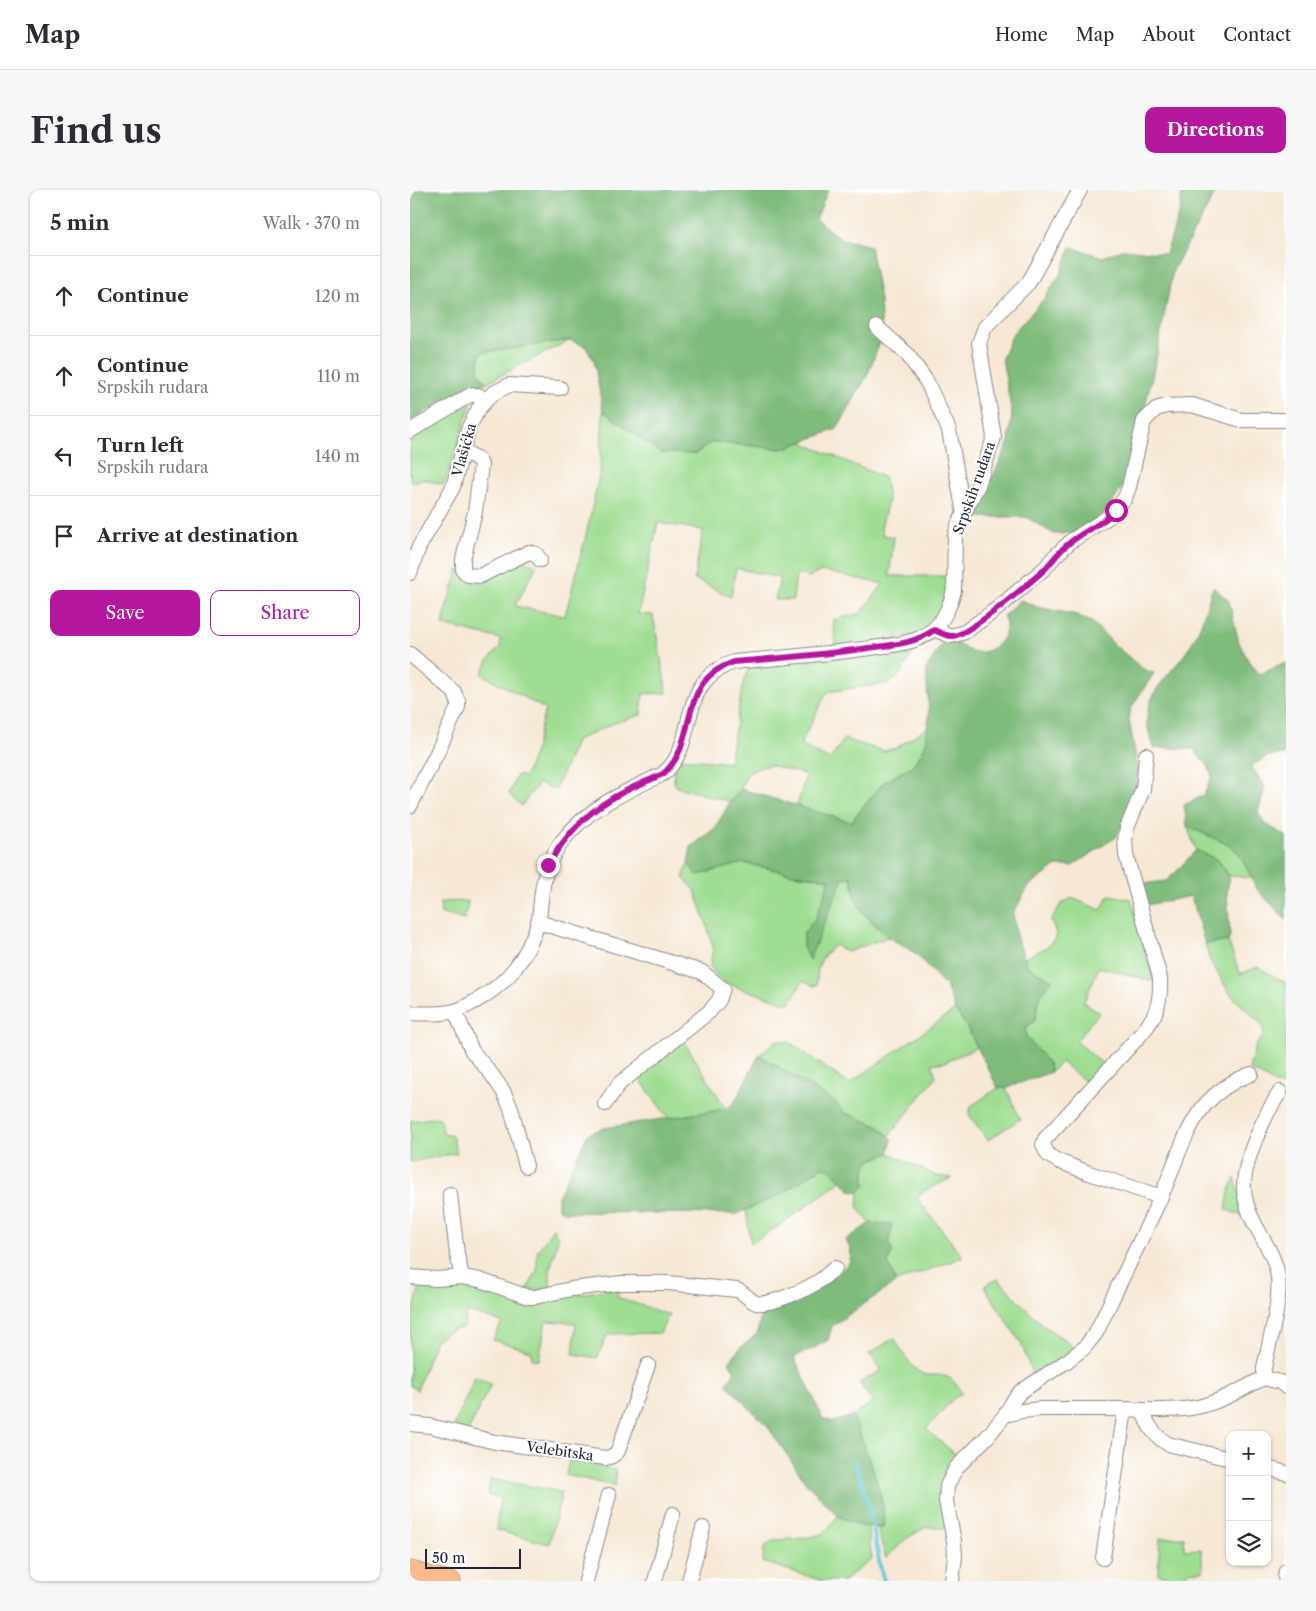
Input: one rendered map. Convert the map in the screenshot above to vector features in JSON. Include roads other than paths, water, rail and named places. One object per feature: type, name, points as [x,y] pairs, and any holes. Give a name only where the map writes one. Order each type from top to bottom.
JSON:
[{"type":"main road","points":[[411,1574],[452,1581]]},
{"type":"street","name":"Srpskih rudara","points":[[934,630],[939,625],[952,598],[955,582],[955,536],[958,525],[978,485],[994,438],[979,344],[985,327],[1029,282],[1080,190]]},
{"type":"street","points":[[877,328],[906,354],[927,382],[949,430],[964,514]]},
{"type":"street","name":"Vlašićka","points":[[410,573],[425,534],[443,507],[453,487],[469,427],[474,415],[485,400],[509,385],[560,388]]},
{"type":"street","points":[[410,431],[470,395],[478,394],[485,400]]},
{"type":"street","points":[[410,1013],[455,1011],[490,993],[509,977],[519,964],[538,922],[544,876],[559,846],[572,831],[610,799],[663,774],[669,768],[679,753],[690,709],[698,691],[705,680],[722,666],[734,662],[822,654],[906,642],[924,636],[934,630],[951,636],[965,632],[998,608],[1045,568],[1071,541],[1110,516],[1125,498],[1129,487],[1144,420],[1156,409],[1166,406],[1192,405],[1241,420],[1286,420]]},
{"type":"street","points":[[463,452],[475,457],[481,465],[475,512],[463,559],[463,570],[468,575],[480,576],[529,552],[536,554],[540,560]]},
{"type":"street","points":[[410,654],[454,692],[458,701],[458,707],[437,753],[410,806]]},
{"type":"street","points":[[1146,755],[1142,789],[1127,828],[1125,840],[1126,855],[1160,978],[1160,995],[1151,1022],[1045,1139],[1043,1145],[1048,1155],[1058,1161],[1089,1174],[1160,1197]]},
{"type":"street","points":[[538,922],[702,972],[723,989],[719,1000],[710,1012],[619,1084],[605,1104]]},
{"type":"street","points":[[455,1011],[472,1051],[503,1090],[511,1108],[526,1166]]},
{"type":"street","points":[[952,1581],[955,1556],[954,1542],[946,1501],[947,1486],[956,1468],[1005,1415],[1020,1392],[1084,1348],[1096,1333],[1160,1197],[1188,1131],[1199,1113],[1211,1099],[1227,1086],[1250,1074]]},
{"type":"street","points":[[1264,1378],[1264,1368],[1276,1305],[1278,1279],[1270,1253],[1250,1214],[1245,1197],[1244,1182],[1258,1134],[1280,1092]]},
{"type":"street","points":[[450,1194],[457,1254],[462,1277]]},
{"type":"street","points":[[410,1277],[437,1279],[462,1277],[480,1280],[528,1297],[571,1289],[622,1283],[668,1283],[737,1290],[760,1304],[814,1285],[835,1268]]},
{"type":"street","name":"Velebitska","points":[[410,1424],[430,1426],[495,1442],[605,1458],[615,1456],[648,1365]]},
{"type":"street","points":[[1005,1415],[1040,1409],[1178,1409],[1205,1405],[1228,1397],[1264,1378],[1280,1382],[1286,1387]]},
{"type":"street","points":[[1103,1558],[1125,1409]]},
{"type":"street","points":[[1142,1410],[1153,1431],[1168,1444],[1226,1458]]},
{"type":"street","points":[[1271,1469],[1286,1473]]},
{"type":"street","points":[[586,1581],[609,1495]]},
{"type":"street","points":[[655,1581],[673,1514]]},
{"type":"street","points":[[689,1581],[703,1528]]},
{"type":"street","points":[[1286,1571],[1286,1581]]},
{"type":"waterway","points":[[855,1461],[870,1511],[884,1581]]}]
